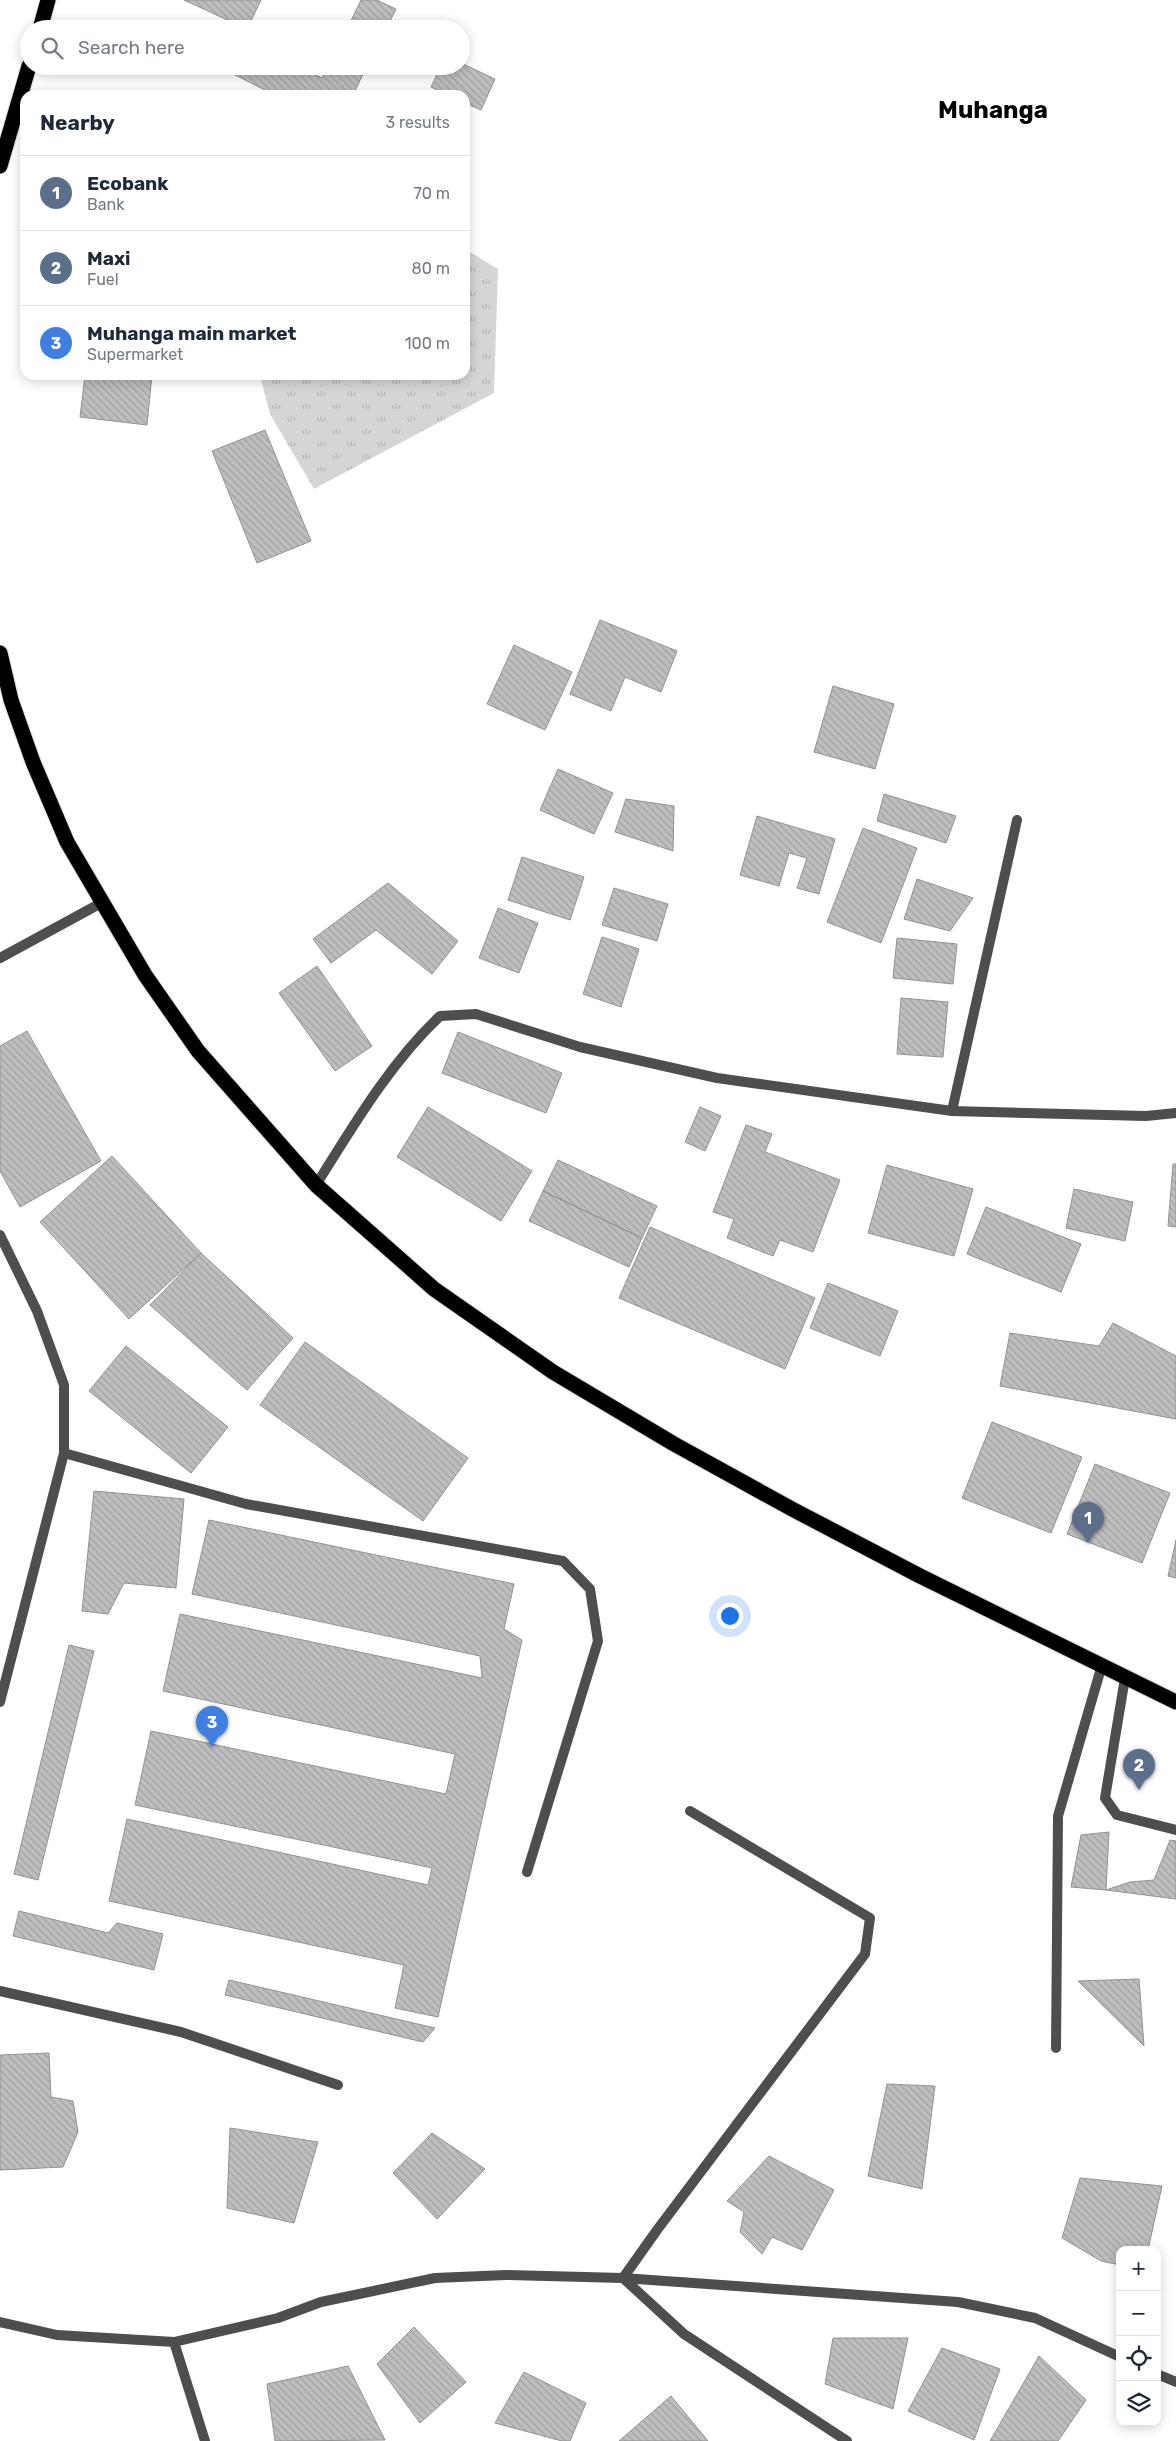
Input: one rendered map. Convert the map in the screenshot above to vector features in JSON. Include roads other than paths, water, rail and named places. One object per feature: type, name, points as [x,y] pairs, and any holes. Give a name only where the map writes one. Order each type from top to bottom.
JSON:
[{"type":"highway","points":[[42,20],[48,0]]},
{"type":"highway","points":[[22,90],[26,75]]},
{"type":"highway","points":[[0,166],[20,97]]},
{"type":"highway","points":[[0,653],[11,700],[33,762],[67,842],[145,975],[198,1051],[316,1185],[434,1288],[553,1372],[674,1444],[792,1509],[920,1576],[1176,1702]]},
{"type":"street","points":[[952,1111],[1017,820]]},
{"type":"street","points":[[0,958],[103,902]]},
{"type":"street","points":[[316,1185],[355,1124],[415,1039],[440,1016],[476,1014],[580,1047],[718,1078],[952,1111],[1146,1116],[1176,1113]]},
{"type":"street","points":[[0,1235],[37,1311],[64,1384],[64,1453],[0,1702]]},
{"type":"street","points":[[64,1453],[246,1504],[563,1561],[590,1589],[598,1641],[527,1872]]},
{"type":"street","points":[[1056,2048],[1058,1816],[1102,1665]]},
{"type":"street","points":[[1125,1678],[1105,1798],[1117,1815],[1176,1830]]},
{"type":"street","points":[[623,2278],[865,1954],[870,1918],[690,1811]]},
{"type":"street","points":[[0,1991],[181,2032],[338,2085]]},
{"type":"street","points":[[0,2322],[57,2335],[174,2342],[278,2318],[321,2302],[435,2278],[506,2275],[623,2278],[958,2302],[1035,2318],[1116,2355]]},
{"type":"street","points":[[623,2278],[684,2334],[847,2441]]},
{"type":"street","points":[[174,2342],[205,2441]]},
{"type":"street","points":[[1161,2376],[1176,2382]]},
{"type":"place","name":"Ecobank","points":[[1088,1543]]},
{"type":"place","name":"Muhanga main market","points":[[212,1747]]},
{"type":"place","name":"Maxi","points":[[1139,1790]]},
{"type":"district","name":"Muhanga","points":[[993,110]]}]
